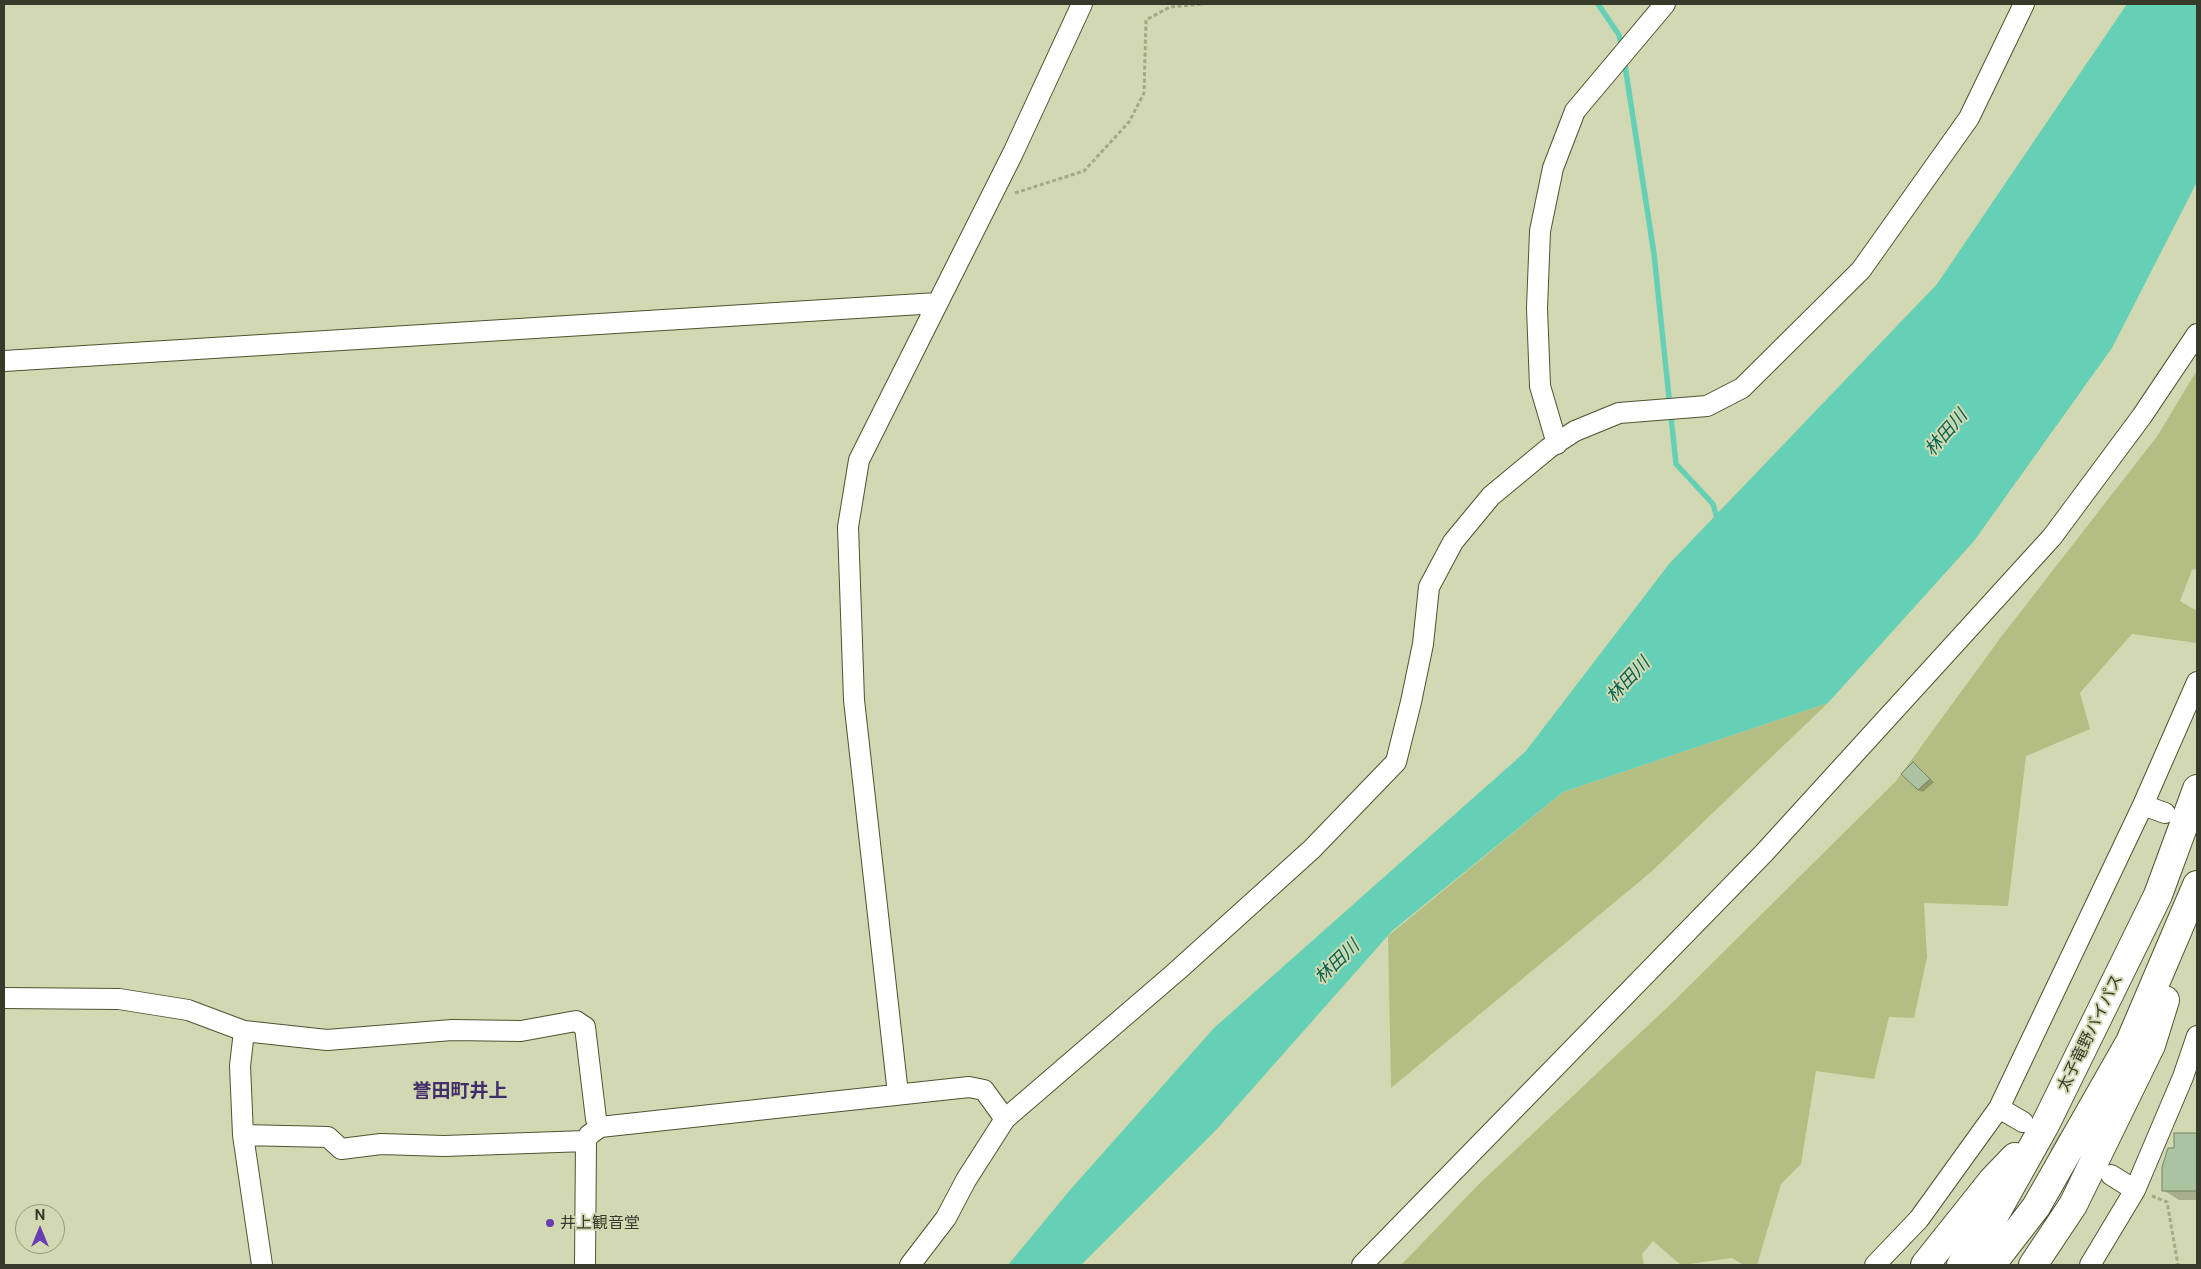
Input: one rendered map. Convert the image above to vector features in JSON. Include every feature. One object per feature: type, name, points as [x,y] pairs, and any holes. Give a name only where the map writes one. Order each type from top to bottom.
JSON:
[{"type":"highway","name":"太子竜野バイパス","points":[[1961,1265],[1984,1234],[2034,1124],[2158,895],[2197,789]]},
{"type":"highway","points":[[1991,1265],[2036,1207],[2130,1042],[2197,885]]},
{"type":"highway","points":[[2033,1265],[2073,1205],[2151,1045],[2197,898]]},
{"type":"highway","points":[[1925,1265],[1992,1181],[2034,1124]]},
{"type":"street","points":[[898,1094],[854,700],[848,527],[859,460],[990,198],[1079,15],[1082,4]]},
{"type":"street","points":[[1556,444],[1540,386],[1537,308],[1540,231],[1553,168],[1575,111],[1665,4]]},
{"type":"street","points":[[910,1265],[946,1218],[966,1180],[1005,1119],[1177,971],[1312,849],[1396,762],[1423,644],[1429,587],[1453,542],[1491,496],[1549,448],[1575,431],[1619,413],[1706,406],[1742,388],[1861,270],[1969,118],[2024,4]]},
{"type":"street","points":[[4,361],[936,303]]},
{"type":"street","points":[[1362,1265],[1764,853],[2052,537],[2142,416],[2197,334]]},
{"type":"street","points":[[1875,1265],[1919,1219],[1999,1108],[2143,805],[2197,682]]},
{"type":"street","points":[[2143,805],[2165,813]]},
{"type":"street","points":[[4,998],[119,999],[188,1010],[244,1030],[327,1040],[452,1030],[521,1030],[576,1020],[585,1027],[596,1119],[593,1134],[584,1265]]},
{"type":"street","points":[[244,1030],[240,1066],[243,1135],[262,1265]]},
{"type":"street","points":[[2090,1265],[2135,1190],[2184,1077],[2197,1036]]},
{"type":"street","points":[[243,1135],[328,1137],[342,1149],[381,1144],[444,1146],[593,1134],[898,1094],[969,1087],[984,1090],[1005,1119]]},
{"type":"street","points":[[1999,1108],[2034,1124]]},
{"type":"street","points":[[2111,1175],[2135,1190]]},
{"type":"path","points":[[990,198],[1024,191],[1084,171],[1129,122],[1144,93],[1146,20],[1170,7],[1204,4]]},
{"type":"path","points":[[2135,1190],[2167,1202],[2178,1265]]},
{"type":"green space","points":[[2197,370],[2197,569],[2192,570],[2180,601],[2197,611],[2197,643],[2132,634],[2080,693],[2090,729],[2026,756],[2008,906],[1924,903],[1927,957],[1914,1018],[1889,1017],[1874,1079],[1816,1071],[1801,1164],[1781,1184],[1757,1265],[1744,1265],[1732,1258],[1681,1265],[1653,1241],[1642,1254],[1644,1265],[1401,1265],[1479,1184],[1674,1001],[1896,781],[2001,637],[2158,435]]},
{"type":"green space","points":[[1828,703],[1651,872],[1391,1088],[1388,936],[1563,792]]},
{"type":"water","name":"林田川","points":[[2127,4],[2197,4],[2197,182],[2112,348],[1974,541],[1828,703],[1563,792],[1392,931],[1216,1130],[1081,1265],[1008,1265],[1070,1190],[1214,1028],[1525,752],[1669,564],[1937,284]]},
{"type":"building","points":[[1913,762],[1930,779],[1918,790],[1901,774]]},
{"type":"building","points":[[2174,1133],[2197,1133],[2197,1191],[2162,1191],[2162,1167],[2168,1148],[2174,1148]]},
{"type":"waterway","points":[[1598,4],[1619,35],[1622,48]]},
{"type":"waterway","points":[[1624,59],[1654,254],[1676,464],[1713,504],[1718,521]]},
{"type":"tunnel","points":[[2029,1126],[2105,1171]]},
{"type":"place","name":"井上観音堂","points":[[550,1223]]},
{"type":"district","name":"誉田町井上","points":[[460,1091]]}]
